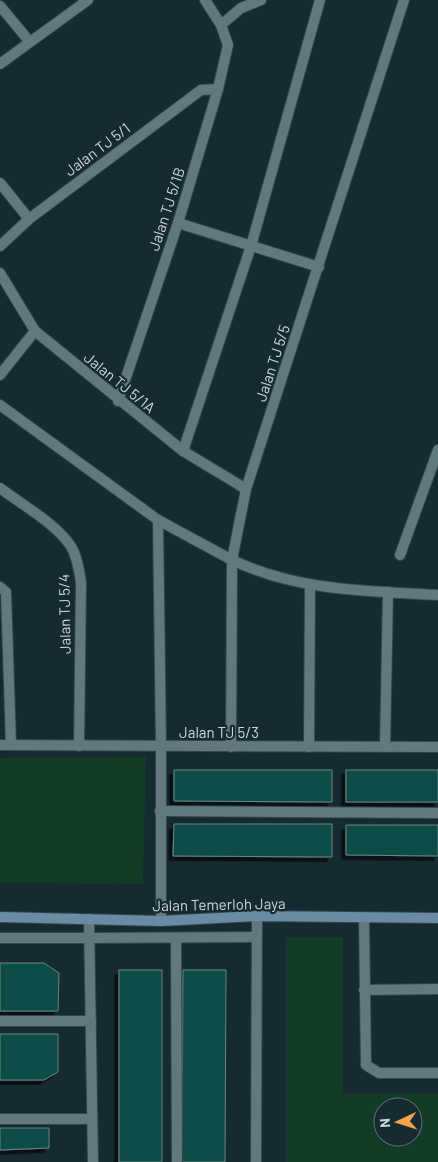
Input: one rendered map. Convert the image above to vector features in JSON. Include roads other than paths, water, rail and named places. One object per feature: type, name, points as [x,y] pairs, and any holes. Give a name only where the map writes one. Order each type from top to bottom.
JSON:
[{"type":"street","points":[[0,64],[88,0]]},
{"type":"street","name":"Jalan TJ 5/1B","points":[[118,400],[178,223],[218,89],[228,45],[221,25],[205,0]]},
{"type":"street","points":[[221,25],[241,8],[261,0]]},
{"type":"street","points":[[183,451],[251,246],[320,0]]},
{"type":"street","name":"Jalan TJ 5/5","points":[[231,747],[232,560],[246,489],[320,267],[404,0]]},
{"type":"street","points":[[0,6],[30,42]]},
{"type":"street","name":"Jalan TJ 5/1","points":[[0,246],[29,219],[201,90],[218,89]]},
{"type":"street","points":[[0,183],[29,219]]},
{"type":"street","points":[[178,223],[320,267]]},
{"type":"street","name":"Jalan TJ 5/1A","points":[[0,273],[34,331],[183,451],[246,489]]},
{"type":"street","points":[[0,375],[34,331]]},
{"type":"street","points":[[0,406],[158,520],[232,560],[276,578],[310,586],[438,595]]},
{"type":"street","points":[[400,555],[438,450]]},
{"type":"street","name":"Jalan TJ 5/4","points":[[0,488],[58,532],[71,546],[78,564],[81,582],[79,746]]},
{"type":"street","points":[[158,520],[162,921]]},
{"type":"street","points":[[309,747],[310,586]]},
{"type":"street","points":[[0,587],[6,592],[5,745]]},
{"type":"street","points":[[386,747],[388,592]]},
{"type":"street","name":"Jalan TJ 5/3","points":[[5,745],[438,748]]},
{"type":"street","points":[[160,811],[438,813]]},
{"type":"street","points":[[256,1162],[257,916]]},
{"type":"street","name":"Jalan Temerloh Jaya","points":[[0,917],[162,921],[257,916],[438,918]]},
{"type":"street","points":[[364,918],[366,1065],[379,1073],[438,1073]]},
{"type":"street","points":[[89,920],[93,1162]]},
{"type":"street","points":[[0,938],[256,937]]},
{"type":"street","points":[[176,938],[178,1162]]},
{"type":"street","points":[[364,990],[438,989]]},
{"type":"street","points":[[0,1021],[91,1021]]},
{"type":"street","points":[[0,1119],[92,1119]]}]
